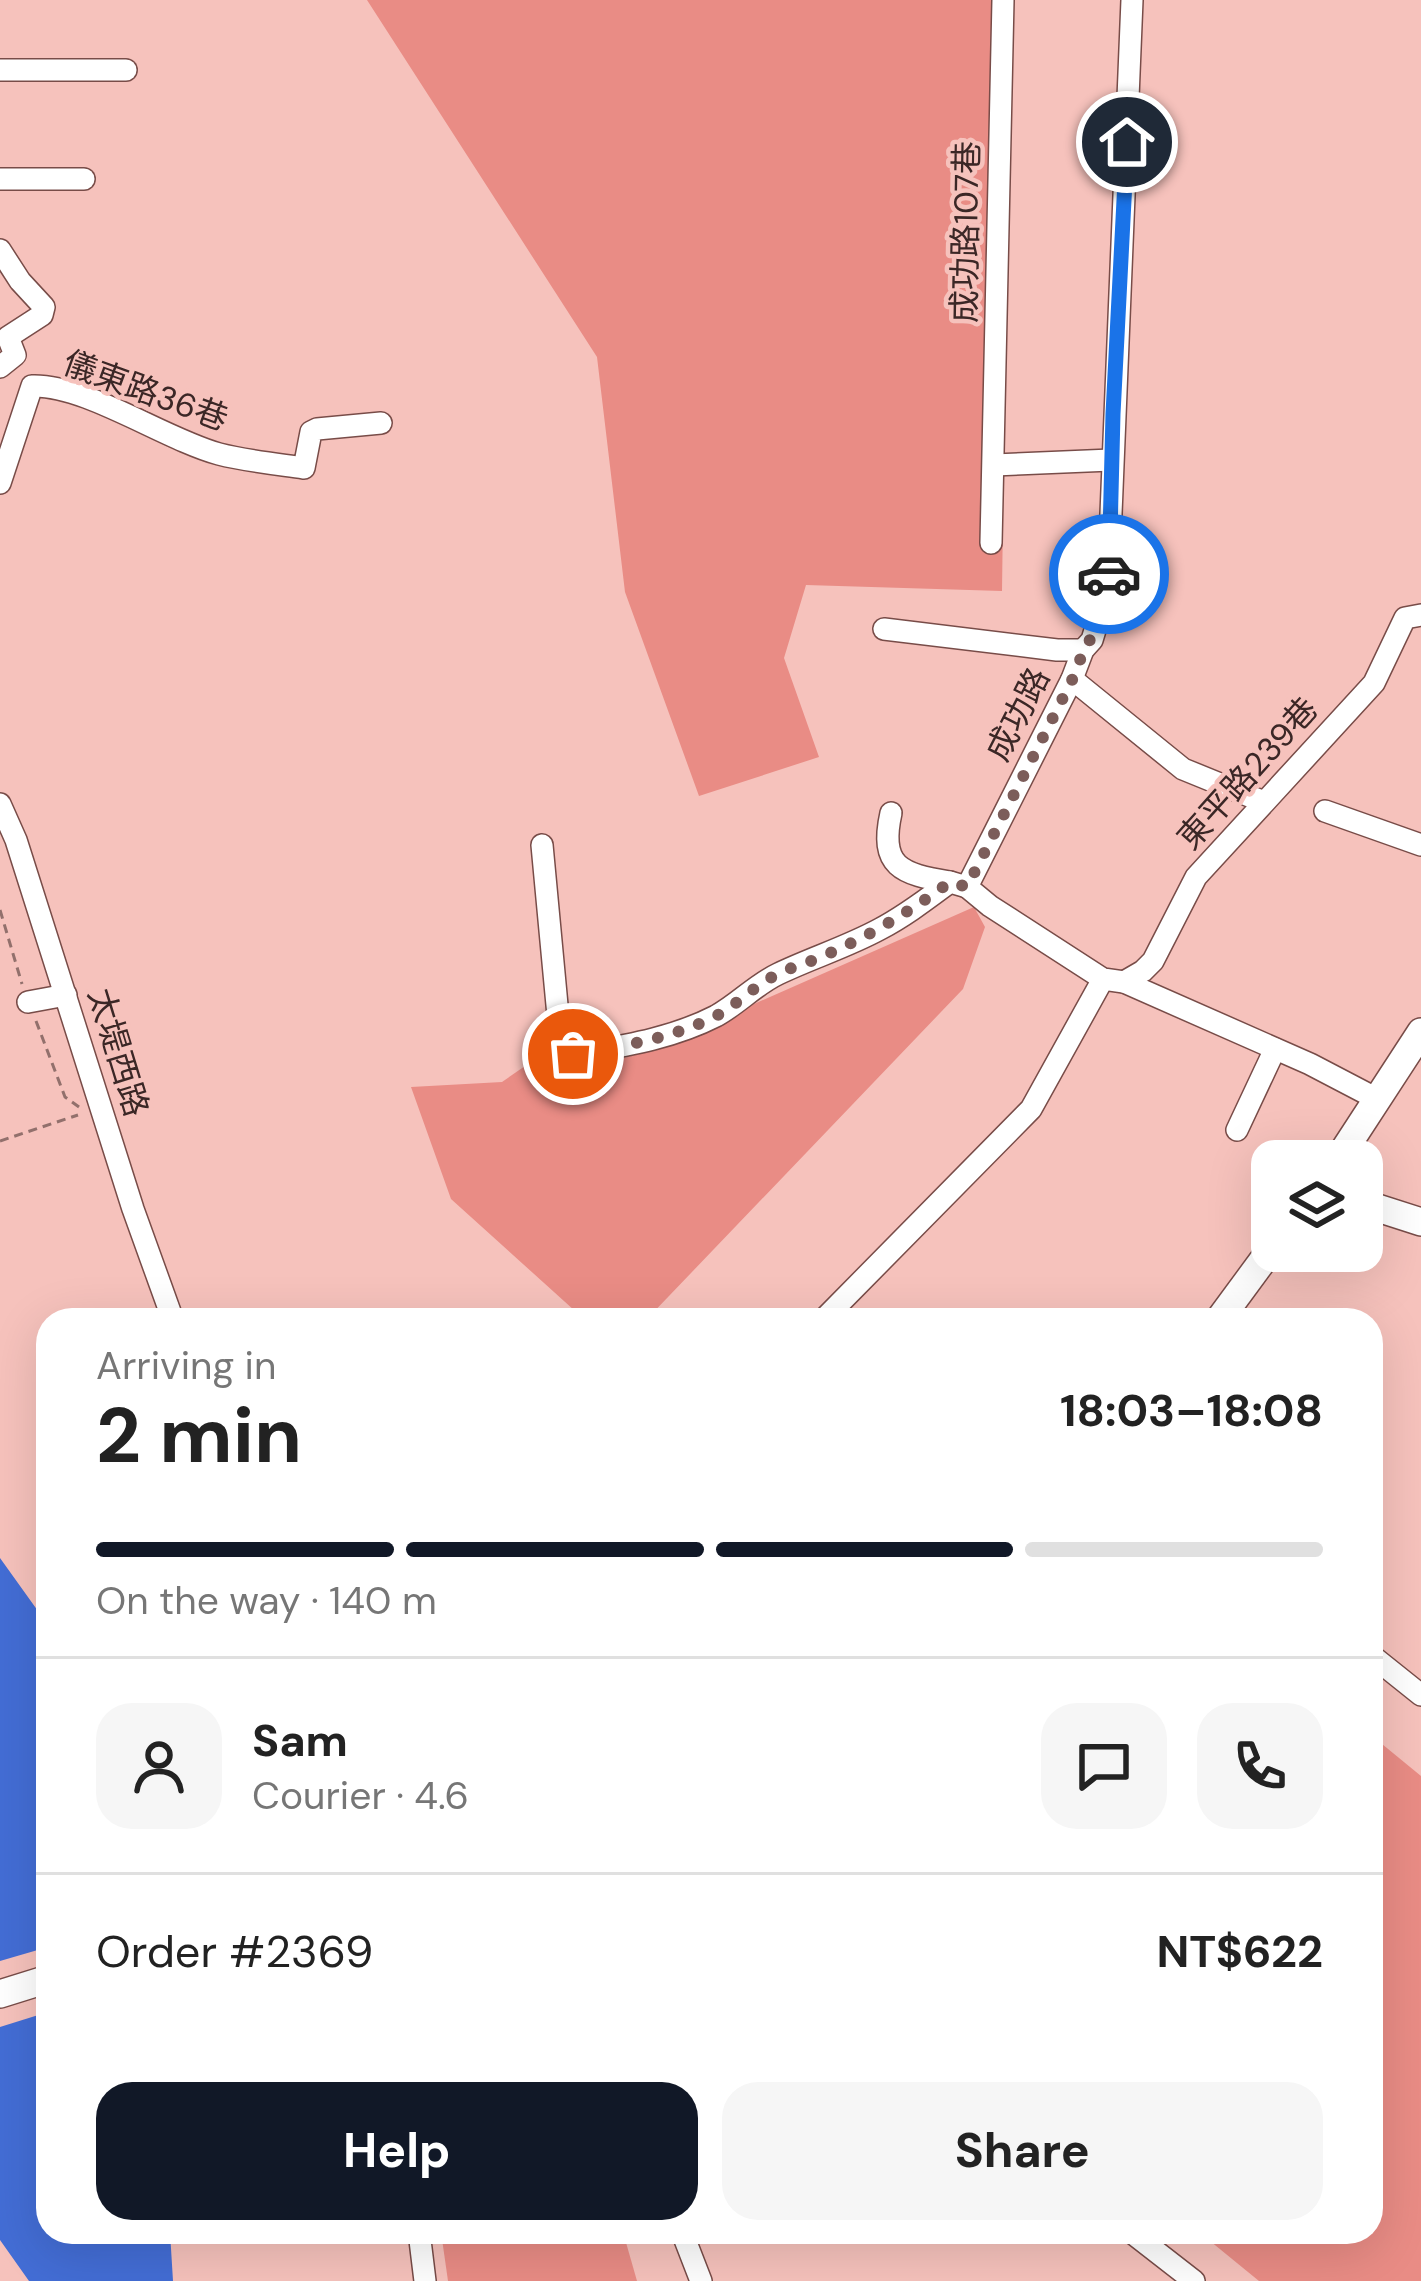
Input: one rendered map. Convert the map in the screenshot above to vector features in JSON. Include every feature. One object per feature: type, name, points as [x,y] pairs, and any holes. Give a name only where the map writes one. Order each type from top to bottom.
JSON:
[{"type":"main road","points":[[1351,1140],[1421,1032]]},
{"type":"main road","points":[[1383,1210],[1421,1222]]},
{"type":"main road","points":[[1228,1308],[1254,1272]]},
{"type":"main road","points":[[0,1994],[36,1983]]},
{"type":"street","name":"成功路107巷","points":[[991,543],[1003,0]]},
{"type":"street","name":"成功路","points":[[958,885],[1072,680],[1092,640],[1108,587],[1132,0]]},
{"type":"street","points":[[0,70],[126,70]]},
{"type":"street","points":[[0,178],[84,179]]},
{"type":"street","points":[[0,250],[44,308],[42,315],[8,337],[15,355],[0,367]]},
{"type":"street","name":"儀東路36巷","points":[[2,468],[32,386],[73,393],[218,454],[304,468],[311,432],[381,423]]},
{"type":"street","points":[[994,465],[1111,460]]},
{"type":"street","name":"東平路239巷","points":[[835,1308],[1030,1109],[1113,981],[1143,971],[1154,961],[1196,877],[1375,683],[1405,618],[1421,616]]},
{"type":"street","points":[[884,628],[1084,650]]},
{"type":"street","points":[[1072,680],[1184,769],[1264,802]]},
{"type":"street","name":"太堤西路","points":[[0,804],[16,840],[169,1308]]},
{"type":"street","points":[[1361,810],[1421,829]]},
{"type":"street","points":[[1324,811],[1421,845]]},
{"type":"street","points":[[892,813],[887,849],[899,866],[921,878],[958,885],[1113,981],[1275,1049],[1378,1100]]},
{"type":"street","points":[[542,845],[561,1047],[573,1054],[679,1033],[722,1013],[779,973],[882,928],[958,885]]},
{"type":"street","points":[[28,1001],[66,995]]},
{"type":"street","points":[[1237,1130],[1275,1049]]},
{"type":"street","points":[[1383,1665],[1421,1695]]},
{"type":"street","points":[[420,2244],[425,2281]]},
{"type":"street","points":[[687,2244],[701,2281]]},
{"type":"street","points":[[1146,2244],[1194,2281]]},
{"type":"path","points":[[0,1141],[85,1112]]},
{"type":"shaded area","points":[[367,0],[1010,0],[1002,591],[806,585],[784,658],[819,757],[699,796],[625,592],[597,357]]},
{"type":"shaded area","points":[[974,907],[985,927],[963,989],[657,1308],[572,1308],[451,1199],[411,1087],[502,1082],[541,1055],[575,1072],[645,1052]]},
{"type":"shaded area","points":[[1383,1745],[1421,1776],[1421,2281],[1259,2281],[1214,2244],[1383,2244]]},
{"type":"shaded area","points":[[443,2244],[626,2244],[637,2281],[448,2281]]},
{"type":"water","points":[[0,1558],[36,1608],[36,2244],[171,2244],[173,2281],[29,2281],[0,2240]]},
{"type":"pier","points":[[36,1950],[36,2016],[0,2027],[0,1961]]},
{"type":"way so far","points":[[573,1054],[679,1033],[722,1013],[779,973],[882,928],[950,882],[967,887],[1092,640],[1109,574]]},
{"type":"route","points":[[1109,574],[1127,142]]}]
